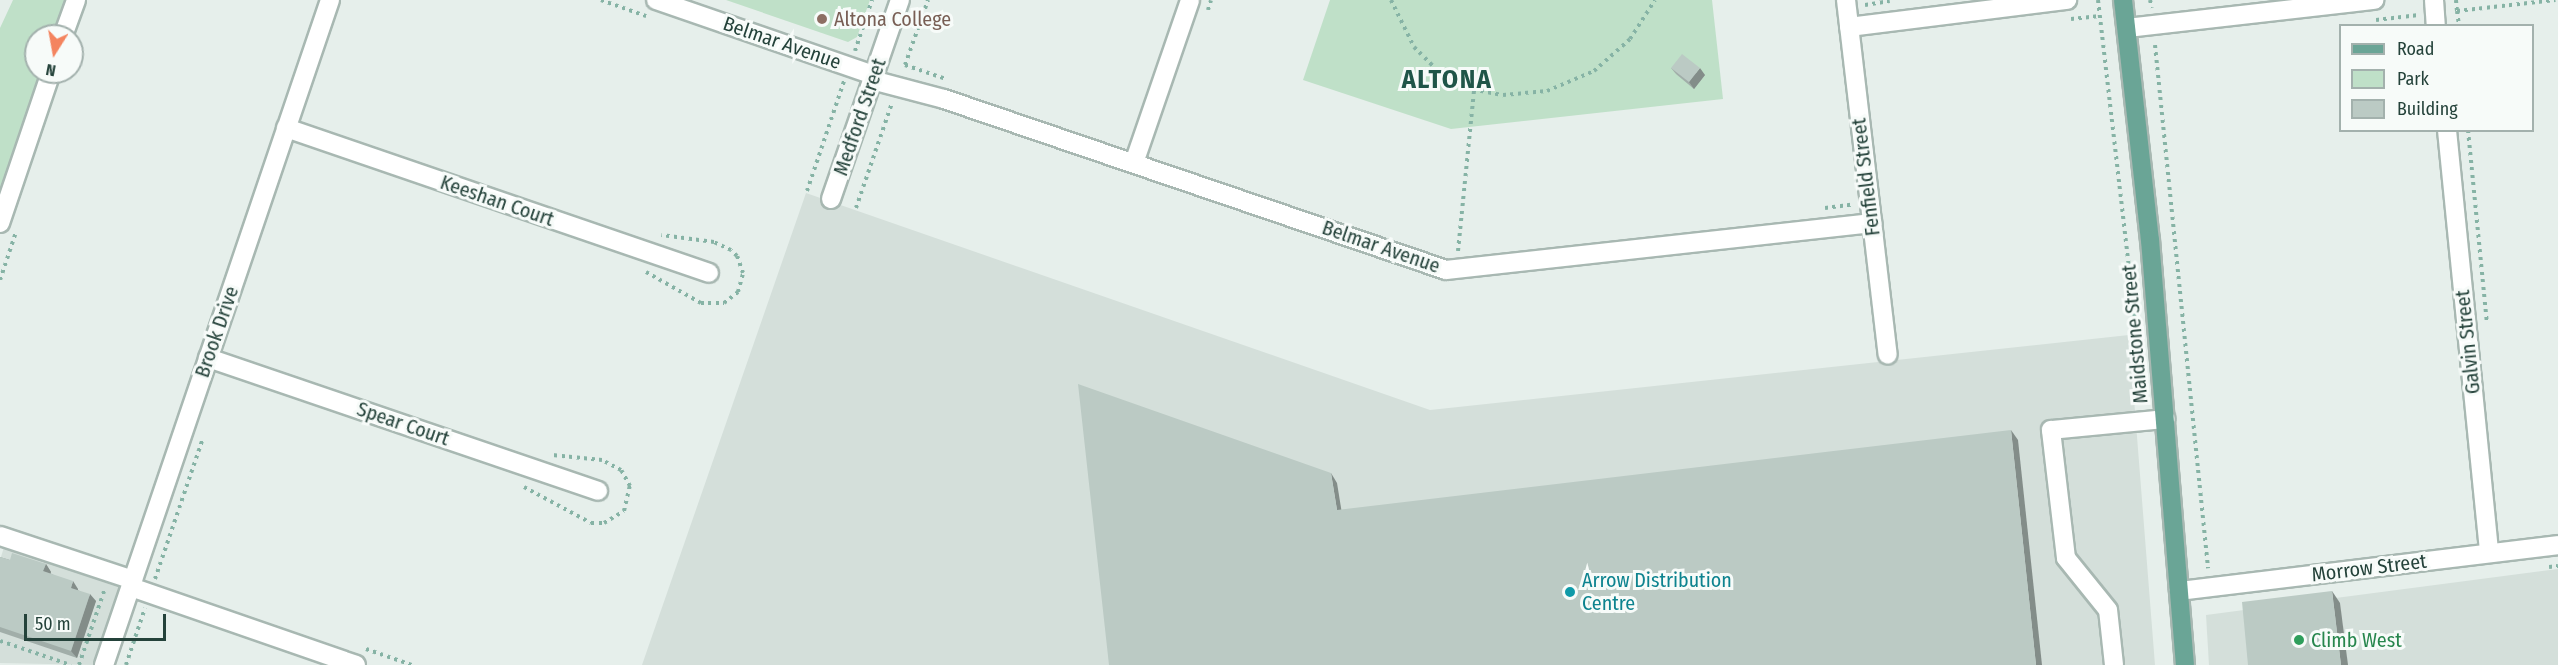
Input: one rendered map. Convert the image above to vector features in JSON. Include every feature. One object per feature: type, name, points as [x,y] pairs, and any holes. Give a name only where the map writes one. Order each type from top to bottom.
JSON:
[{"type":"main road","name":"Maidstone Street","points":[[2123,0],[2165,419],[2185,665]]},
{"type":"street","points":[[67,24],[76,0]]},
{"type":"street","name":"Brook Drive","points":[[104,665],[330,0]]},
{"type":"street","name":"Belmar Avenue","points":[[656,0],[1446,270],[1872,223]]},
{"type":"street","name":"Medford Street","points":[[831,200],[900,0]]},
{"type":"street","points":[[1134,163],[1190,0]]},
{"type":"street","name":"Fenfield Street","points":[[1846,0],[1888,355]]},
{"type":"street","points":[[1849,27],[2067,0]]},
{"type":"street","points":[[2127,28],[2374,0]]},
{"type":"street","points":[[2433,0],[2436,24]]},
{"type":"street","points":[[0,223],[47,84]]},
{"type":"street","name":"Keeshan Court","points":[[286,128],[709,273]]},
{"type":"street","name":"Galvin Street","points":[[2447,132],[2489,553]]},
{"type":"street","name":"Spear Court","points":[[208,358],[598,491]]},
{"type":"street","points":[[2114,665],[2108,610],[2066,558],[2051,430],[2165,419]]},
{"type":"street","points":[[0,536],[356,665]]},
{"type":"street","name":"Morrow Street","points":[[2179,591],[2558,545]]},
{"type":"path","points":[[807,191],[872,0]]},
{"type":"path","points":[[1391,0],[1414,47],[1442,75],[1474,90],[1516,95],[1576,81],[1619,50],[1641,25],[1655,0]]},
{"type":"path","points":[[2098,0],[2135,321]]},
{"type":"path","points":[[2456,0],[2458,24]]},
{"type":"path","points":[[2457,11],[2555,0]]},
{"type":"path","points":[[2155,45],[2207,568],[2218,567]]},
{"type":"path","points":[[1458,251],[1474,90]]},
{"type":"path","points":[[1816,209],[1851,205]]},
{"type":"path","points":[[1449,252],[1469,249]]},
{"type":"path","points":[[0,641],[71,665]]},
{"type":"shaded area","points":[[806,193],[1430,410],[2129,335],[2155,665],[642,665]]},
{"type":"shaded area","points":[[5,544],[124,583],[97,665],[0,663],[0,560]]},
{"type":"shaded area","points":[[2558,569],[2558,665],[2209,665],[2206,615]]},
{"type":"green space","points":[[13,0],[67,0],[59,24],[24,24],[24,84],[39,84],[0,199],[0,28]]},
{"type":"green space","name":"Altona College","points":[[726,0],[870,0],[857,37],[848,42]]},
{"type":"green space","points":[[1330,0],[1712,0],[1723,99],[1451,129],[1303,80]]},
{"type":"building","points":[[1682,54],[1700,68],[1689,82],[1671,68]]},
{"type":"building","name":"Arrow Distribution Centre","points":[[1078,384],[1331,473],[1337,510],[2011,430],[2036,665],[1109,665]]},
{"type":"building","points":[[12,553],[46,564],[43,571],[73,581],[71,588],[90,594],[71,651],[0,627],[0,557],[10,560]]},
{"type":"building","name":"Climb West","points":[[2332,591],[2341,665],[2248,665],[2242,602]]},
{"type":"place","name":"Altona College","points":[[822,19]]},
{"type":"place","name":"Arrow Distribution Centre","points":[[1570,592]]},
{"type":"place","name":"Climb West","points":[[2299,640]]},
{"type":"district","name":"ALTONA","points":[[1447,80]]}]
